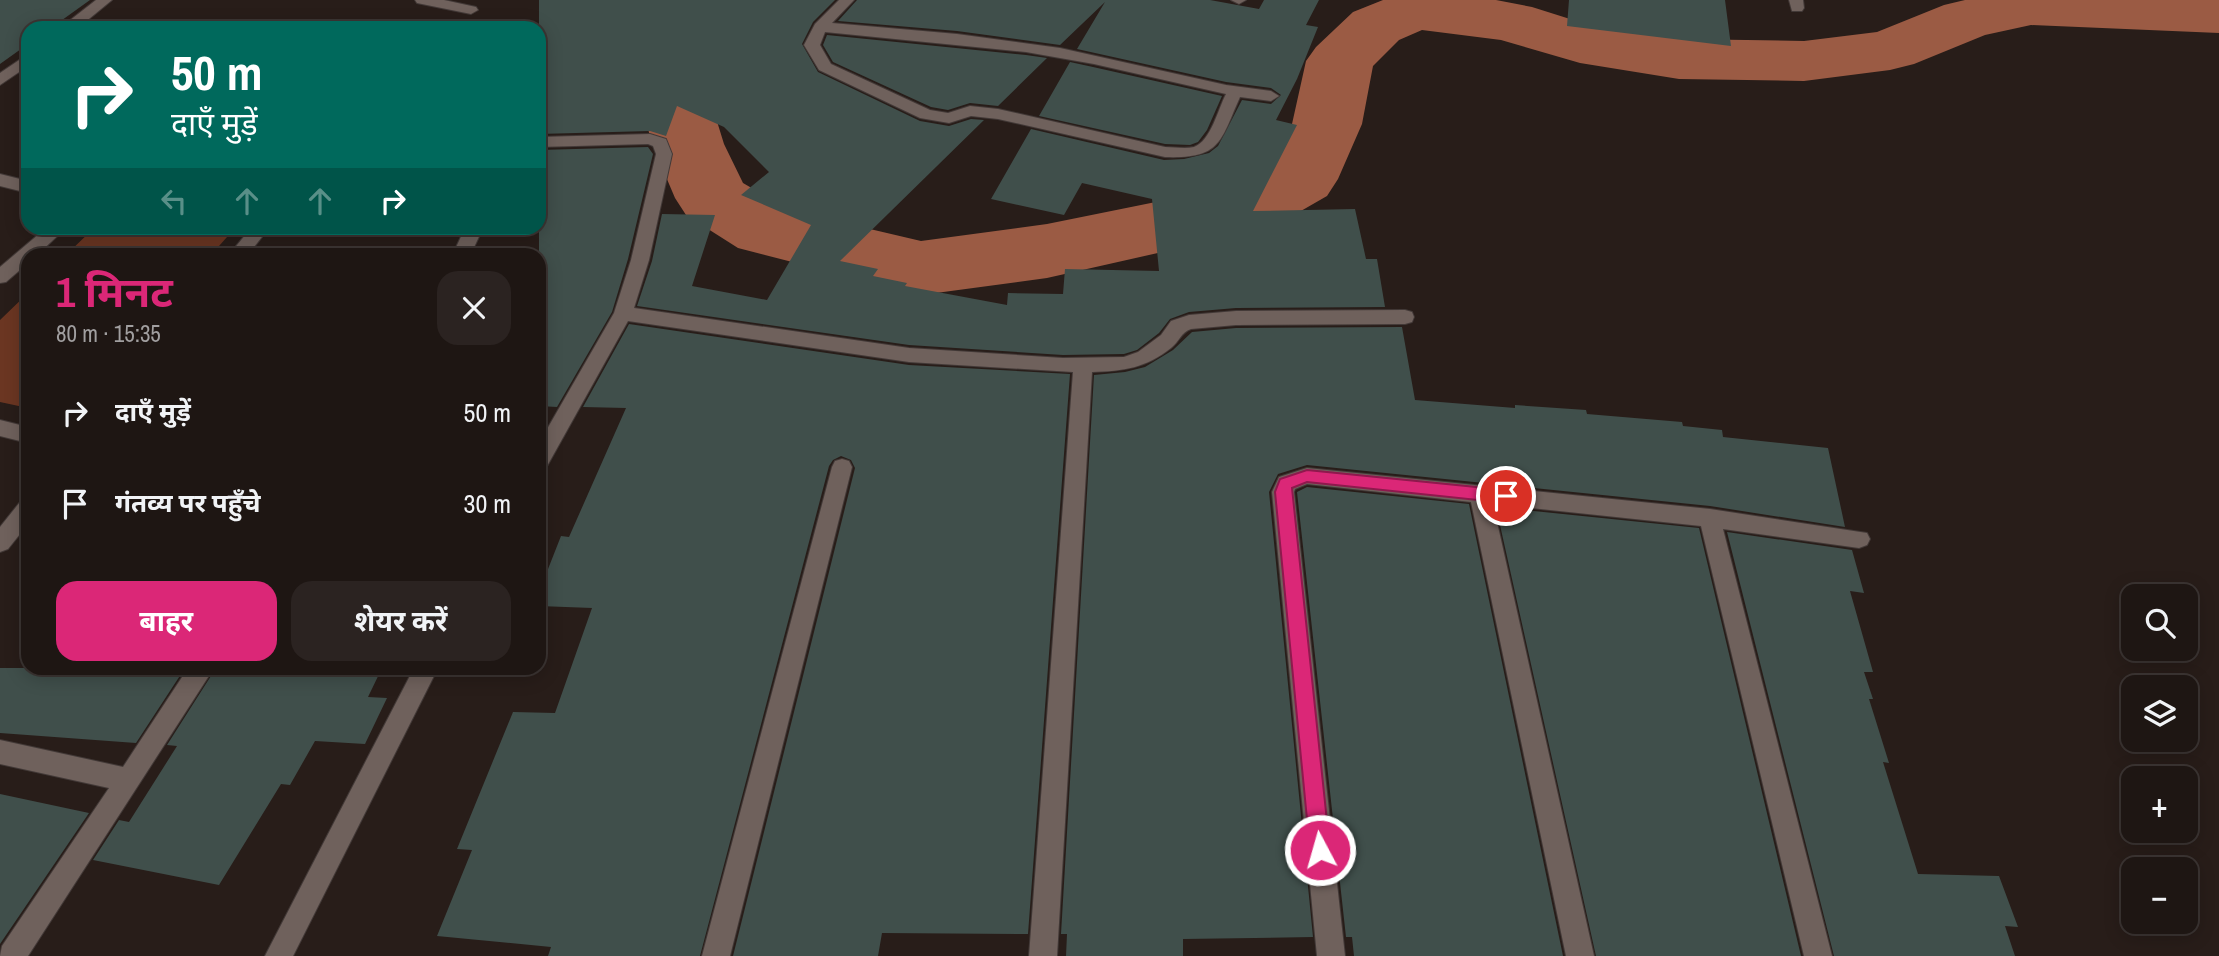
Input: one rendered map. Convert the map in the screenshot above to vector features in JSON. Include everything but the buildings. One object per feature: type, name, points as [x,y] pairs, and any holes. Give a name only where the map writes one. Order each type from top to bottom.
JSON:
[{"type":"street","points":[[77,21],[105,0]]},
{"type":"street","points":[[422,0],[471,5]]},
{"type":"street","points":[[847,0],[820,27],[812,45],[825,67],[926,114],[949,118],[970,111],[998,114],[1165,152],[1188,152],[1203,149],[1212,139],[1234,93]]},
{"type":"street","points":[[820,27],[917,34],[1035,50],[1093,59],[1234,93],[1271,96]]},
{"type":"street","points":[[0,80],[21,64]]},
{"type":"street","points":[[546,142],[650,139],[660,143],[664,154],[640,260],[623,313],[546,450]]},
{"type":"street","points":[[0,180],[21,185]]},
{"type":"street","points":[[34,248],[49,235]]},
{"type":"street","points":[[0,277],[21,259]]},
{"type":"street","points":[[623,313],[909,355],[1083,364],[1125,364],[1145,357],[1168,341],[1178,326],[1189,322],[1236,318],[1405,317]]},
{"type":"street","points":[[1043,956],[1083,364]]},
{"type":"street","points":[[0,428],[21,433]]},
{"type":"street","points":[[716,956],[842,467]]},
{"type":"street","points":[[1331,956],[1283,492],[1286,484],[1307,476],[1710,518],[1859,539]]},
{"type":"street","points":[[1480,494],[1580,956]]},
{"type":"street","points":[[0,543],[21,517]]},
{"type":"street","points":[[1710,518],[1818,956]]},
{"type":"street","points":[[12,956],[197,675]]},
{"type":"street","points":[[279,956],[422,675]]},
{"type":"street","points":[[0,752],[129,780]]},
{"type":"shaded area","points":[[87,235],[229,235],[217,248],[73,248]]},
{"type":"shaded area","points":[[21,300],[21,406],[0,402],[0,320]]},
{"type":"waterway","points":[[653,0],[664,60],[688,144],[713,198],[765,230],[921,268],[1047,251],[1246,209],[1301,179],[1327,124],[1340,61],[1376,26],[1415,10],[1509,21],[1580,43],[1679,59],[1804,61],[1890,50],[1967,19],[2031,6],[2219,14]]},
{"type":"route","points":[[1320,850],[1283,492],[1286,484],[1307,476],[1506,496]]}]
